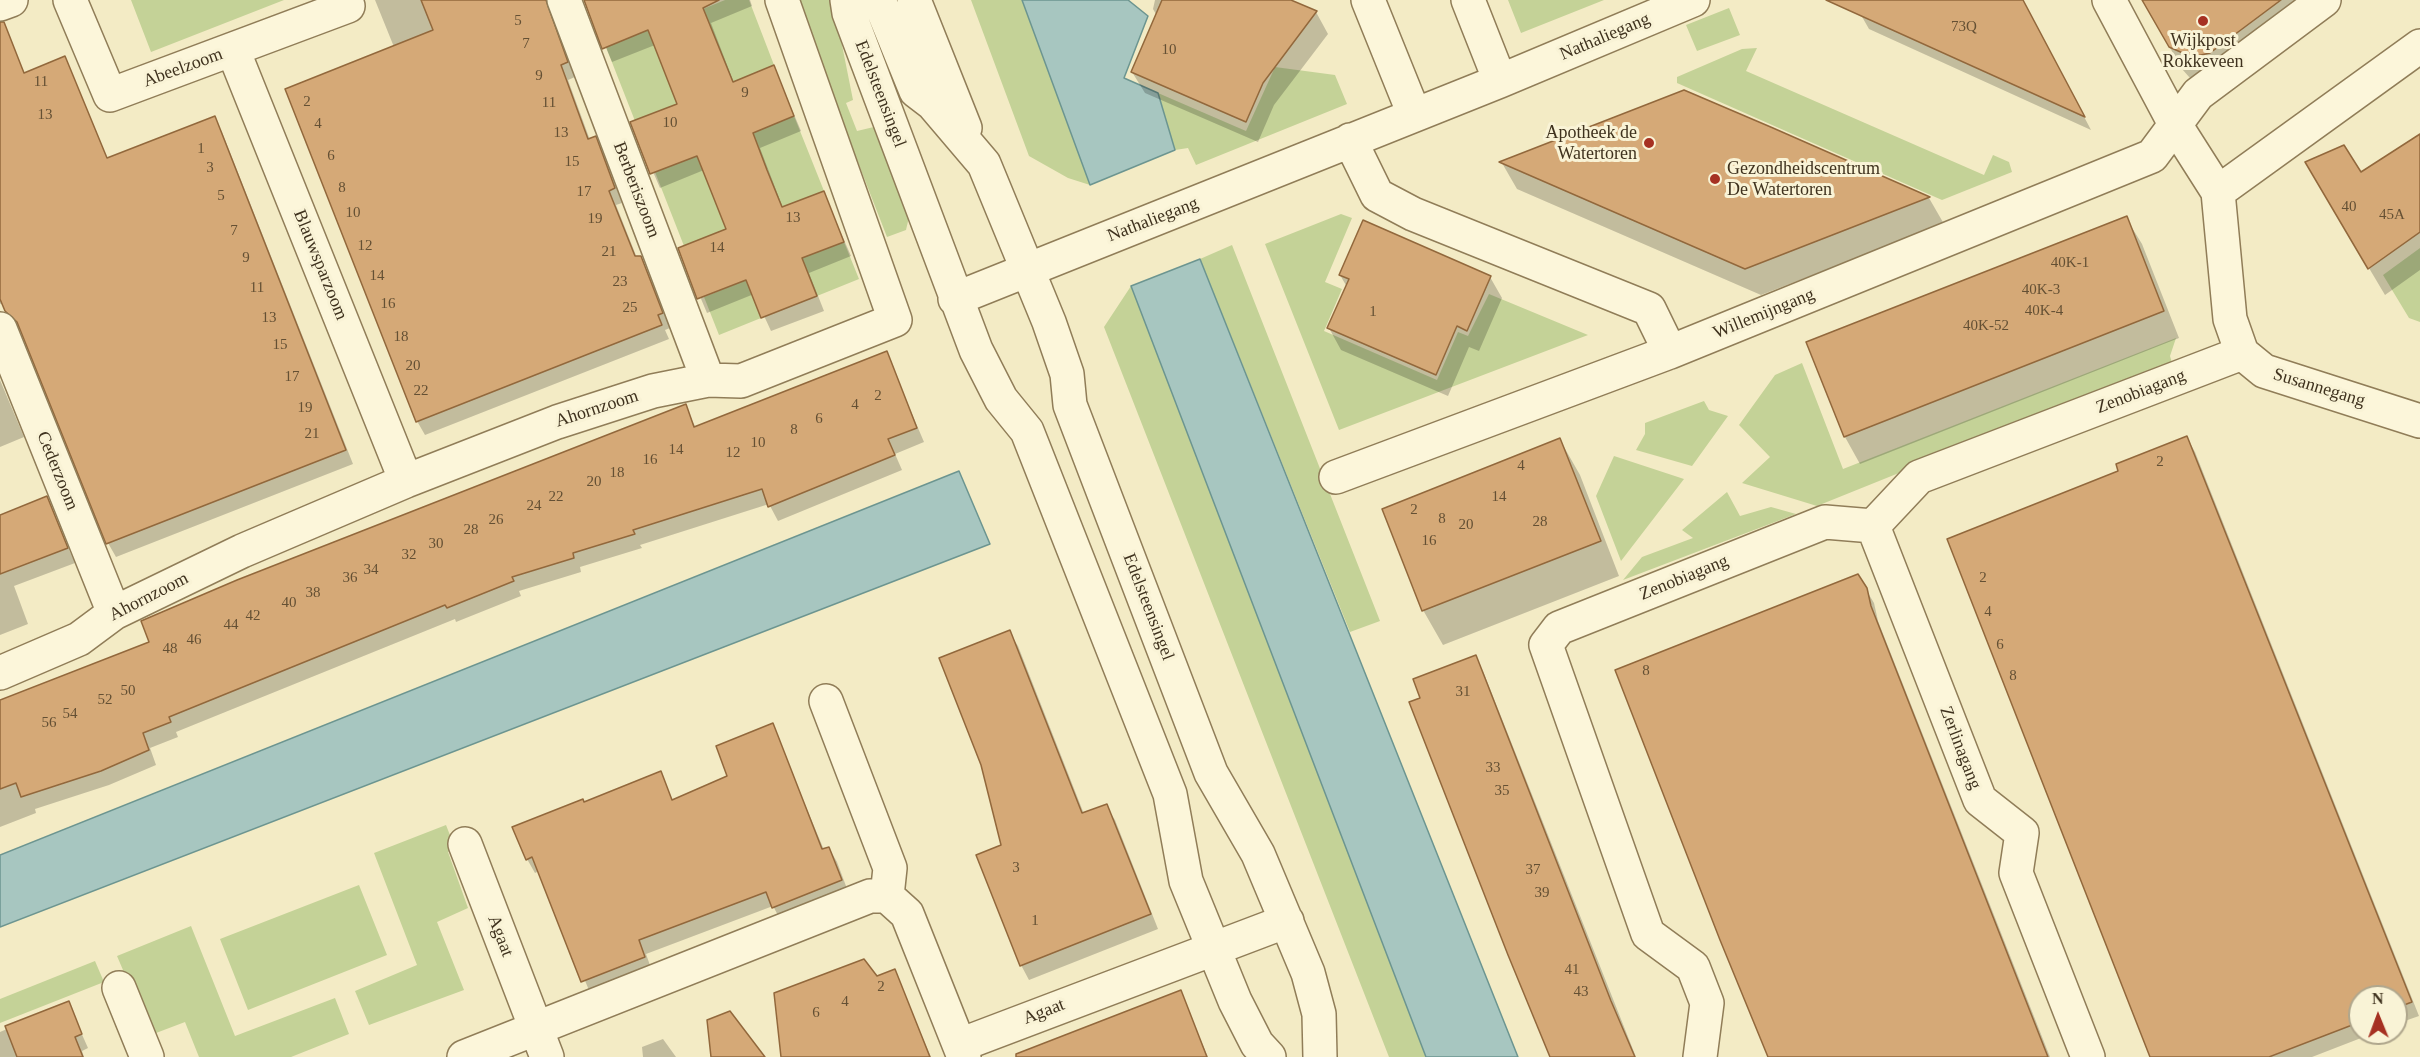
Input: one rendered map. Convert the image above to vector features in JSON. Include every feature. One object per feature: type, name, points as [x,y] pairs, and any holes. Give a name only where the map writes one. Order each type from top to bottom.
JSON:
[{"type":"street","points":[[0,4],[11,0]]},
{"type":"street","name":"Abeelzoom","points":[[70,0],[110,95],[348,6],[345,0]]},
{"type":"street","name":"Berberiszoom","points":[[564,0],[708,380]]},
{"type":"street","name":"Ahornzoom","points":[[0,673],[79,639],[114,613],[242,551],[406,481],[557,422],[653,391],[708,380],[741,381],[896,320],[782,0]]},
{"type":"street","name":"Edelsteensingel","points":[[847,0],[849,13],[955,299],[976,350],[1001,399],[1027,431],[1170,794],[1186,881],[1241,1012],[1257,1044],[1269,1057]]},
{"type":"street","name":"Edelsteensingel","points":[[879,0],[916,91],[933,104],[984,164],[1029,269],[1067,374],[1070,405],[1211,772],[1258,854],[1308,973],[1319,1014],[1320,1057]]},
{"type":"street","name":"Edelsteensingel","points":[[914,0],[975,155]]},
{"type":"street","points":[[1368,0],[1414,114]]},
{"type":"street","points":[[1468,0],[1500,81]]},
{"type":"street","name":"Nathaliegang","points":[[955,299],[1500,81],[1693,0]]},
{"type":"street","points":[[2109,0],[2176,126],[2217,192],[2230,319],[2242,353]]},
{"type":"street","points":[[2176,126],[2198,94],[2324,0]]},
{"type":"street","points":[[2217,192],[2420,46]]},
{"type":"street","name":"Blauwsparzoom","points":[[233,50],[406,481]]},
{"type":"street","name":"Edelsteensingel","points":[[915,188],[913,111],[916,91]]},
{"type":"street","name":"Willemijngang","points":[[1336,477],[1670,352],[2152,156],[2176,126]]},
{"type":"street","points":[[1350,140],[1377,195],[1413,214],[1649,309],[1670,352]]},
{"type":"street","name":"Cederzoom","points":[[0,330],[114,613]]},
{"type":"street","name":"Susannegang","points":[[2242,353],[2264,371],[2420,421]]},
{"type":"street","name":"Zenobiagang","points":[[1700,1057],[1707,1003],[1693,967],[1648,934],[1546,645],[1559,628],[1825,522],[1873,526],[1919,477],[2242,353]]},
{"type":"street","name":"Zerlinagang","points":[[1873,526],[1980,800],[2022,833],[2016,873],[2088,1057]]},
{"type":"street","points":[[464,1057],[541,1043],[870,896],[887,896],[890,868],[826,701]]},
{"type":"street","name":"Agaat","points":[[465,844],[541,1043]]},
{"type":"street","name":"Agaat","points":[[887,896],[908,915],[962,1051],[1213,948],[1287,921]]},
{"type":"street","points":[[119,988],[147,1057]]},
{"type":"green space","points":[[131,0],[284,0],[151,52]]},
{"type":"green space","points":[[725,0],[749,0],[774,65],[733,82],[703,9]]},
{"type":"green space","points":[[795,0],[833,0],[853,100],[846,103],[857,131],[878,126],[909,217],[906,230],[887,237]]},
{"type":"green space","points":[[971,0],[1022,0],[1090,185],[1068,178],[1029,156]]},
{"type":"green space","points":[[1508,0],[1604,0],[1521,33]]},
{"type":"green space","points":[[1729,8],[1740,35],[1697,51],[1686,25]]},
{"type":"green space","points":[[648,30],[677,104],[635,121],[606,47]]},
{"type":"green space","points":[[1757,48],[1746,71],[1984,175],[1993,155],[2009,162],[2012,172],[1942,200],[1677,83],[1677,77],[1742,49]]},
{"type":"green space","points":[[1275,67],[1335,75],[1347,104],[1196,165],[1188,148],[1175,150],[1158,93],[1246,131]]},
{"type":"green space","points":[[794,116],[824,191],[782,207],[753,133]]},
{"type":"green space","points":[[697,155],[726,229],[684,246],[655,172]]},
{"type":"green space","points":[[1341,214],[1352,218],[1325,282],[1342,289],[1324,331],[1437,380],[1458,332],[1468,336],[1489,294],[1588,335],[1339,430],[1265,244]]},
{"type":"green space","points":[[844,242],[859,279],[817,296],[802,258]]},
{"type":"green space","points":[[1232,245],[1380,621],[1350,632],[1200,259]]},
{"type":"green space","points":[[2420,248],[2420,322],[2409,318],[2383,275]]},
{"type":"green space","points":[[746,280],[761,318],[719,335],[704,297]]},
{"type":"green space","points":[[1131,286],[1426,1057],[1389,1057],[1104,327]]},
{"type":"green space","points":[[2176,338],[2170,356],[2172,363],[1817,506],[1742,483],[1770,457],[1739,425],[1775,375],[1802,363],[1843,469]]},
{"type":"green space","points":[[1704,401],[1709,410],[1728,416],[1692,466],[1636,450],[1645,434],[1645,423]]},
{"type":"green space","points":[[1614,456],[1684,479],[1621,561],[1596,496]]},
{"type":"green space","points":[[1727,492],[1740,516],[1771,507],[1796,514],[1623,580],[1642,557],[1693,538],[1682,530]]},
{"type":"green space","points":[[446,825],[455,848],[448,852],[468,908],[437,922],[464,990],[369,1025],[355,991],[417,965],[374,853]]},
{"type":"green space","points":[[359,885],[387,955],[248,1010],[220,939]]},
{"type":"green space","points":[[191,926],[235,1036],[335,998],[349,1034],[291,1057],[199,1057],[185,1022],[156,1033],[132,976],[126,977],[117,956]]},
{"type":"green space","points":[[95,961],[104,982],[0,1023],[0,999]]},
{"type":"water","points":[[1022,0],[1128,0],[1148,16],[1124,78],[1158,93],[1175,150],[1090,185]]},
{"type":"water","points":[[1200,259],[1518,1057],[1426,1057],[1131,286]]},
{"type":"water","points":[[959,471],[990,544],[0,927],[0,855]]},
{"type":"building","points":[[421,0],[546,0],[568,62],[561,65],[588,139],[596,136],[615,188],[609,191],[635,256],[641,256],[663,313],[658,315],[662,325],[416,422],[285,89],[433,30]]},
{"type":"building","points":[[584,0],[719,0],[703,8],[733,82],[774,65],[794,116],[753,133],[767,170],[782,207],[824,191],[844,242],[802,258],[817,296],[761,318],[746,280],[697,299],[678,248],[726,229],[697,156],[650,174],[630,122],[677,104],[648,30],[602,49]]},
{"type":"building","points":[[1162,0],[1291,0],[1317,11],[1263,83],[1246,122],[1131,72]]},
{"type":"building","points":[[1826,0],[2023,0],[2085,117]]},
{"type":"building","name":"Wijkpost Rokkeveen","points":[[2142,0],[2281,0],[2210,53],[2192,57],[2169,47]]},
{"type":"building","points":[[0,22],[4,22],[24,73],[65,56],[107,158],[215,116],[346,450],[106,544],[17,322],[5,311],[0,299]]},
{"type":"building","name":"Gezondheidscentrum De Watertoren","points":[[1684,90],[1930,197],[1745,269],[1499,162]]},
{"type":"building","points":[[2420,134],[2420,232],[2368,269],[2305,162],[2344,145],[2361,172]]},
{"type":"building","points":[[2127,216],[2164,311],[1844,437],[1806,342]]},
{"type":"building","points":[[1363,220],[1491,276],[1467,331],[1457,326],[1436,375],[1327,328],[1349,279],[1339,275]]},
{"type":"building","points":[[887,351],[917,428],[888,439],[895,455],[768,507],[762,489],[633,530],[635,534],[573,553],[574,558],[512,577],[514,581],[447,608],[445,605],[169,717],[171,722],[143,733],[149,750],[101,771],[21,797],[16,783],[0,789],[0,700],[149,642],[141,621],[237,580],[686,404],[694,427]]},
{"type":"building","points":[[2187,436],[2405,985],[2348,985],[2348,1027],[2269,1057],[2150,1057],[1947,539],[2118,471],[2116,464]]},
{"type":"building","points":[[1560,438],[1601,541],[1422,611],[1382,509]]},
{"type":"building","points":[[47,496],[68,548],[0,574],[0,515]]},
{"type":"building","points":[[1858,574],[1867,588],[1871,606],[2048,1057],[1768,1057],[1720,940],[1615,670]]},
{"type":"building","points":[[1010,630],[1082,813],[1107,804],[1151,914],[1020,966],[976,855],[1001,845],[981,765],[939,658]]},
{"type":"building","points":[[1476,655],[1635,1057],[1550,1057],[1508,955],[1409,702],[1420,698],[1413,679]]},
{"type":"building","points":[[773,723],[822,849],[829,847],[842,880],[772,908],[766,892],[639,940],[645,957],[581,982],[532,857],[526,860],[512,827],[583,799],[584,802],[661,771],[672,800],[727,776],[716,746]]},
{"type":"building","points":[[864,959],[877,976],[895,969],[930,1057],[781,1057],[774,993]]},
{"type":"building","points":[[1181,990],[1207,1057],[1016,1057],[1016,1054]]},
{"type":"building","points":[[2408,992],[2412,1002],[2408,1004]]},
{"type":"building","points":[[69,1001],[82,1034],[75,1037],[83,1057],[17,1057],[5,1026]]},
{"type":"building","points":[[730,1011],[765,1057],[711,1057],[707,1020]]},
{"type":"place","name":"Wijkpost Rokkeveen","points":[[2203,21]]},
{"type":"place","name":"Apotheek de Watertoren","points":[[1649,143]]},
{"type":"place","name":"Gezondheidscentrum De Watertoren","points":[[1715,179]]}]
